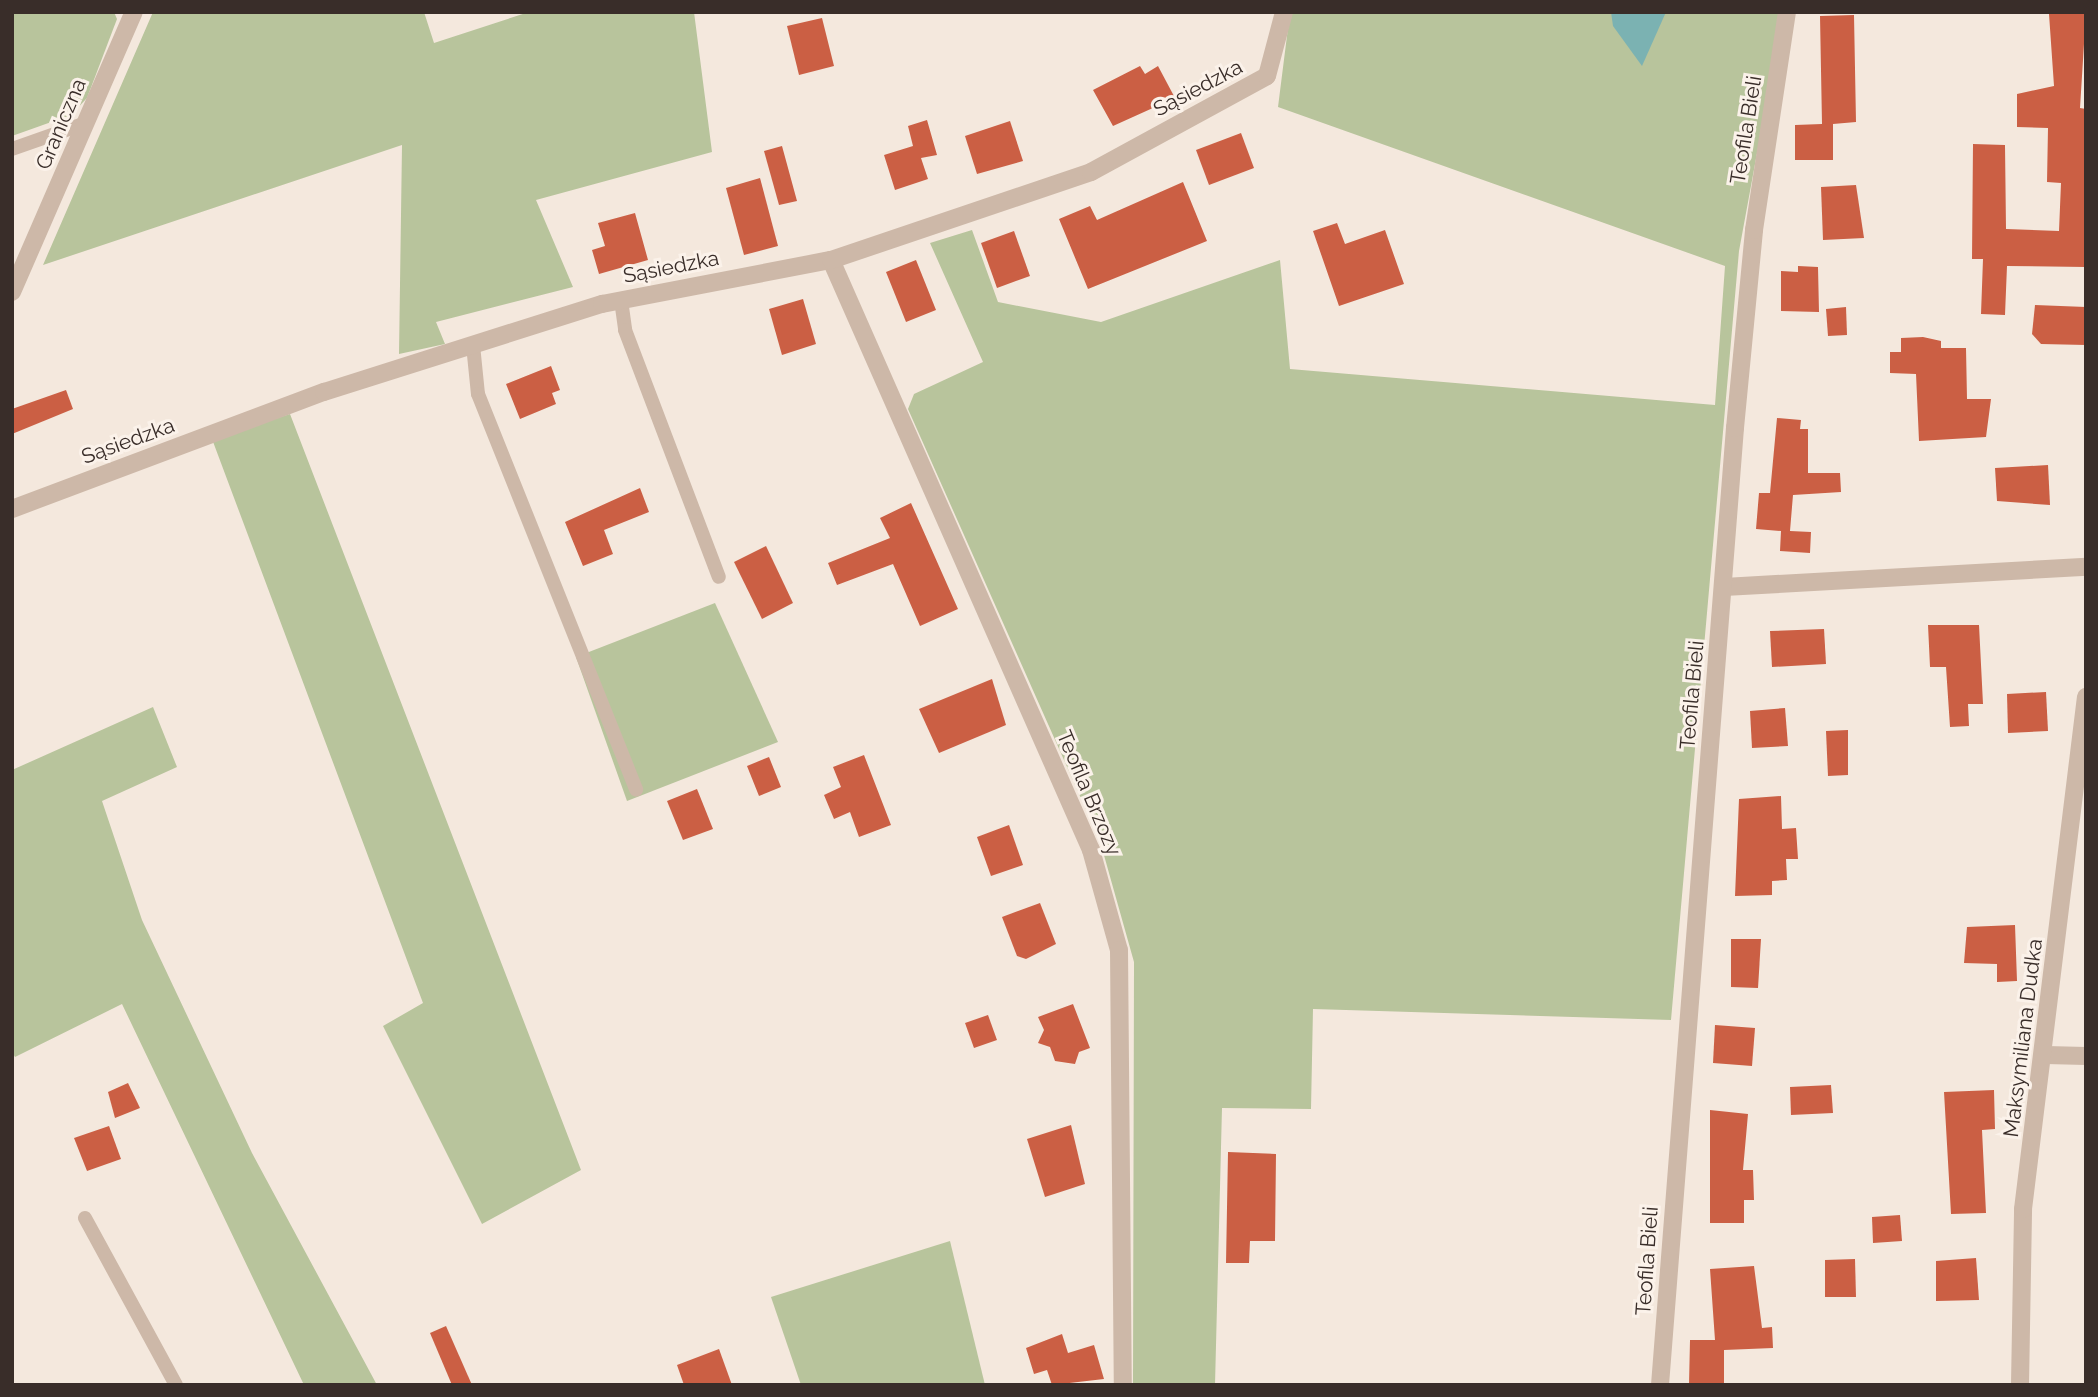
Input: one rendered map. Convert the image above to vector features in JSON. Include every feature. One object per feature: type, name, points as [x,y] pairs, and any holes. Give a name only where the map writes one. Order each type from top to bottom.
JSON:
[{"type":"street","name":"Graniczna","points":[[12,292],[134,12]]},
{"type":"street","name":"Sąsiedzka","points":[[12,509],[324,392],[473,345],[621,300],[831,260],[1091,172],[1267,76],[1284,12]]},
{"type":"street","name":"Teofila Bieli","points":[[1660,1385],[1754,230],[1787,12]]},
{"type":"street","name":"Teofila Brzozy","points":[[831,260],[1091,850],[1119,950],[1123,1385]]},
{"type":"street","points":[[1724,587],[2086,567]]},
{"type":"street","name":"Maksymiliana Dudka","points":[[2020,1385],[2020,1248],[2046,1055],[2086,697]]},
{"type":"street","points":[[2046,1055],[2086,1056]]},
{"type":"lane","points":[[12,149],[86,123]]},
{"type":"lane","points":[[621,300],[625,330],[719,576]]},
{"type":"lane","points":[[473,345],[478,394],[636,790]]},
{"type":"lane","points":[[85,1218],[176,1385]]},
{"type":"green space","points":[[12,12],[114,12],[117,19],[87,98],[71,115],[12,136]]},
{"type":"green space","points":[[153,12],[424,12],[434,43],[529,12],[694,12],[712,152],[536,200],[573,287],[436,322],[445,344],[399,354],[402,145],[43,265]]},
{"type":"green space","points":[[1290,12],[1783,12],[1739,251],[1671,1020],[1313,1009],[1311,1109],[1222,1108],[1215,1385],[1133,1385],[1134,962],[1100,841],[908,409],[914,394],[983,362],[930,243],[972,230],[998,302],[1101,322],[1280,260],[1290,369],[1715,405],[1725,266],[1278,107]]},
{"type":"green space","points":[[290,414],[581,1170],[482,1224],[383,1026],[423,1003],[212,439]]},
{"type":"green space","points":[[715,603],[778,742],[627,801],[576,657]]},
{"type":"green space","points":[[153,707],[177,767],[102,801],[142,920],[252,1153],[377,1385],[304,1385],[122,1004],[15,1057],[12,1052],[12,770]]},
{"type":"green space","points":[[950,1241],[985,1385],[801,1385],[771,1297]]},
{"type":"water","points":[[1611,12],[1666,12],[1642,66],[1613,26]]},
{"type":"building","points":[[2086,12],[2080,108],[2086,109],[2086,267],[2007,266],[2005,315],[1981,314],[1983,259],[1972,259],[1973,144],[2005,145],[2006,229],[2059,231],[2061,183],[2047,182],[2048,128],[2017,127],[2017,94],[2054,86],[2049,14]]},
{"type":"building","points":[[1854,15],[1856,122],[1833,124],[1833,160],[1795,160],[1795,125],[1822,124],[1820,16]]},
{"type":"building","points":[[822,18],[834,66],[799,75],[787,26]]},
{"type":"building","points":[[1140,66],[1145,74],[1158,66],[1175,98],[1113,126],[1093,90]]},
{"type":"building","points":[[927,120],[937,155],[921,158],[928,179],[895,190],[884,155],[913,146],[908,126]]},
{"type":"building","points":[[1010,121],[1023,161],[977,174],[965,136]]},
{"type":"building","points":[[1241,133],[1254,168],[1209,185],[1196,150]]},
{"type":"building","points":[[782,146],[797,201],[779,205],[764,151]]},
{"type":"building","points":[[760,178],[778,246],[744,255],[726,188]]},
{"type":"building","points":[[1183,182],[1207,241],[1088,289],[1059,219],[1090,206],[1097,220]]},
{"type":"building","points":[[1856,185],[1864,238],[1823,240],[1821,187]]},
{"type":"building","points":[[635,213],[648,260],[599,274],[592,250],[605,246],[598,223]]},
{"type":"building","points":[[1337,223],[1345,244],[1385,230],[1404,284],[1339,306],[1313,231]]},
{"type":"building","points":[[1014,231],[1030,276],[997,288],[981,243]]},
{"type":"building","points":[[916,260],[936,310],[906,322],[886,272]]},
{"type":"building","points":[[1798,266],[1818,267],[1819,312],[1781,311],[1781,271],[1798,272]]},
{"type":"building","points":[[803,299],[816,344],[782,355],[769,309]]},
{"type":"building","points":[[2035,305],[2086,307],[2086,345],[2041,344],[2032,334]]},
{"type":"building","points":[[1846,307],[1847,335],[1828,336],[1826,309]]},
{"type":"building","points":[[1923,337],[1941,341],[1941,348],[1966,348],[1967,399],[1991,399],[1986,437],[1919,441],[1916,374],[1890,373],[1890,352],[1901,352],[1901,338]]},
{"type":"building","points":[[551,366],[560,390],[552,393],[556,404],[520,419],[506,384]]},
{"type":"building","points":[[66,390],[73,409],[12,434],[12,409]]},
{"type":"building","points":[[1777,418],[1801,420],[1800,429],[1808,429],[1808,473],[1840,473],[1841,492],[1793,495],[1790,531],[1811,532],[1810,553],[1780,551],[1781,531],[1756,529],[1759,493],[1770,493]]},
{"type":"building","points":[[2048,465],[2050,505],[1997,501],[1995,468]]},
{"type":"building","points":[[640,488],[649,512],[604,530],[613,554],[583,566],[565,522]]},
{"type":"building","points":[[911,503],[958,609],[920,626],[893,564],[837,585],[828,563],[890,538],[880,518]]},
{"type":"building","points":[[766,546],[793,603],[762,619],[734,562]]},
{"type":"building","points":[[1928,625],[1979,625],[1983,704],[1968,704],[1969,726],[1950,727],[1946,667],[1930,667]]},
{"type":"building","points":[[1824,629],[1826,664],[1772,667],[1770,631]]},
{"type":"building","points":[[992,679],[1006,725],[939,753],[919,709]]},
{"type":"building","points":[[2046,692],[2048,731],[2008,733],[2007,694]]},
{"type":"building","points":[[1785,708],[1788,746],[1752,748],[1750,711]]},
{"type":"building","points":[[1848,730],[1848,775],[1828,776],[1826,731]]},
{"type":"building","points":[[864,755],[891,825],[859,837],[850,812],[834,819],[824,795],[841,787],[833,767]]},
{"type":"building","points":[[769,757],[781,787],[759,796],[747,766]]},
{"type":"building","points":[[697,789],[713,829],[683,840],[667,801]]},
{"type":"building","points":[[1781,796],[1782,829],[1796,828],[1798,859],[1786,859],[1787,880],[1772,881],[1772,895],[1735,896],[1739,799]]},
{"type":"building","points":[[1009,825],[1023,865],[991,876],[977,837]]},
{"type":"building","points":[[1040,903],[1056,944],[1026,959],[1017,956],[1002,917]]},
{"type":"building","points":[[2015,925],[2017,981],[1997,982],[1997,964],[1964,963],[1967,927]]},
{"type":"building","points":[[1731,939],[1761,939],[1758,988],[1731,987]]},
{"type":"building","points":[[1073,1004],[1090,1048],[1079,1052],[1075,1064],[1055,1061],[1050,1047],[1038,1043],[1044,1030],[1038,1017]]},
{"type":"building","points":[[988,1015],[997,1040],[974,1048],[965,1023]]},
{"type":"building","points":[[1715,1025],[1755,1028],[1752,1066],[1713,1063]]},
{"type":"building","points":[[128,1083],[140,1108],[115,1118],[108,1092]]},
{"type":"building","points":[[1831,1085],[1833,1113],[1791,1115],[1790,1087]]},
{"type":"building","points":[[1994,1090],[1995,1129],[1982,1130],[1986,1213],[1951,1214],[1944,1092]]},
{"type":"building","points":[[1710,1110],[1748,1114],[1743,1170],[1753,1170],[1754,1200],[1744,1200],[1744,1223],[1710,1223]]},
{"type":"building","points":[[1071,1125],[1085,1184],[1045,1197],[1027,1139]]},
{"type":"building","points":[[109,1126],[121,1159],[87,1171],[74,1138]]},
{"type":"building","points":[[1228,1152],[1276,1154],[1275,1241],[1250,1241],[1249,1263],[1226,1263]]},
{"type":"building","points":[[1900,1215],[1902,1241],[1873,1243],[1872,1217]]},
{"type":"building","points":[[1976,1258],[1979,1300],[1936,1301],[1936,1261]]},
{"type":"building","points":[[1855,1259],[1856,1297],[1825,1297],[1825,1260]]},
{"type":"building","points":[[1754,1266],[1762,1328],[1772,1327],[1773,1348],[1724,1350],[1724,1385],[1689,1385],[1690,1340],[1715,1340],[1710,1269]]},
{"type":"building","points":[[446,1326],[472,1385],[452,1385],[430,1333]]},
{"type":"building","points":[[1062,1334],[1068,1353],[1094,1345],[1104,1379],[1052,1385],[1047,1370],[1034,1374],[1026,1348]]},
{"type":"building","points":[[719,1349],[732,1385],[684,1385],[677,1365]]}]
